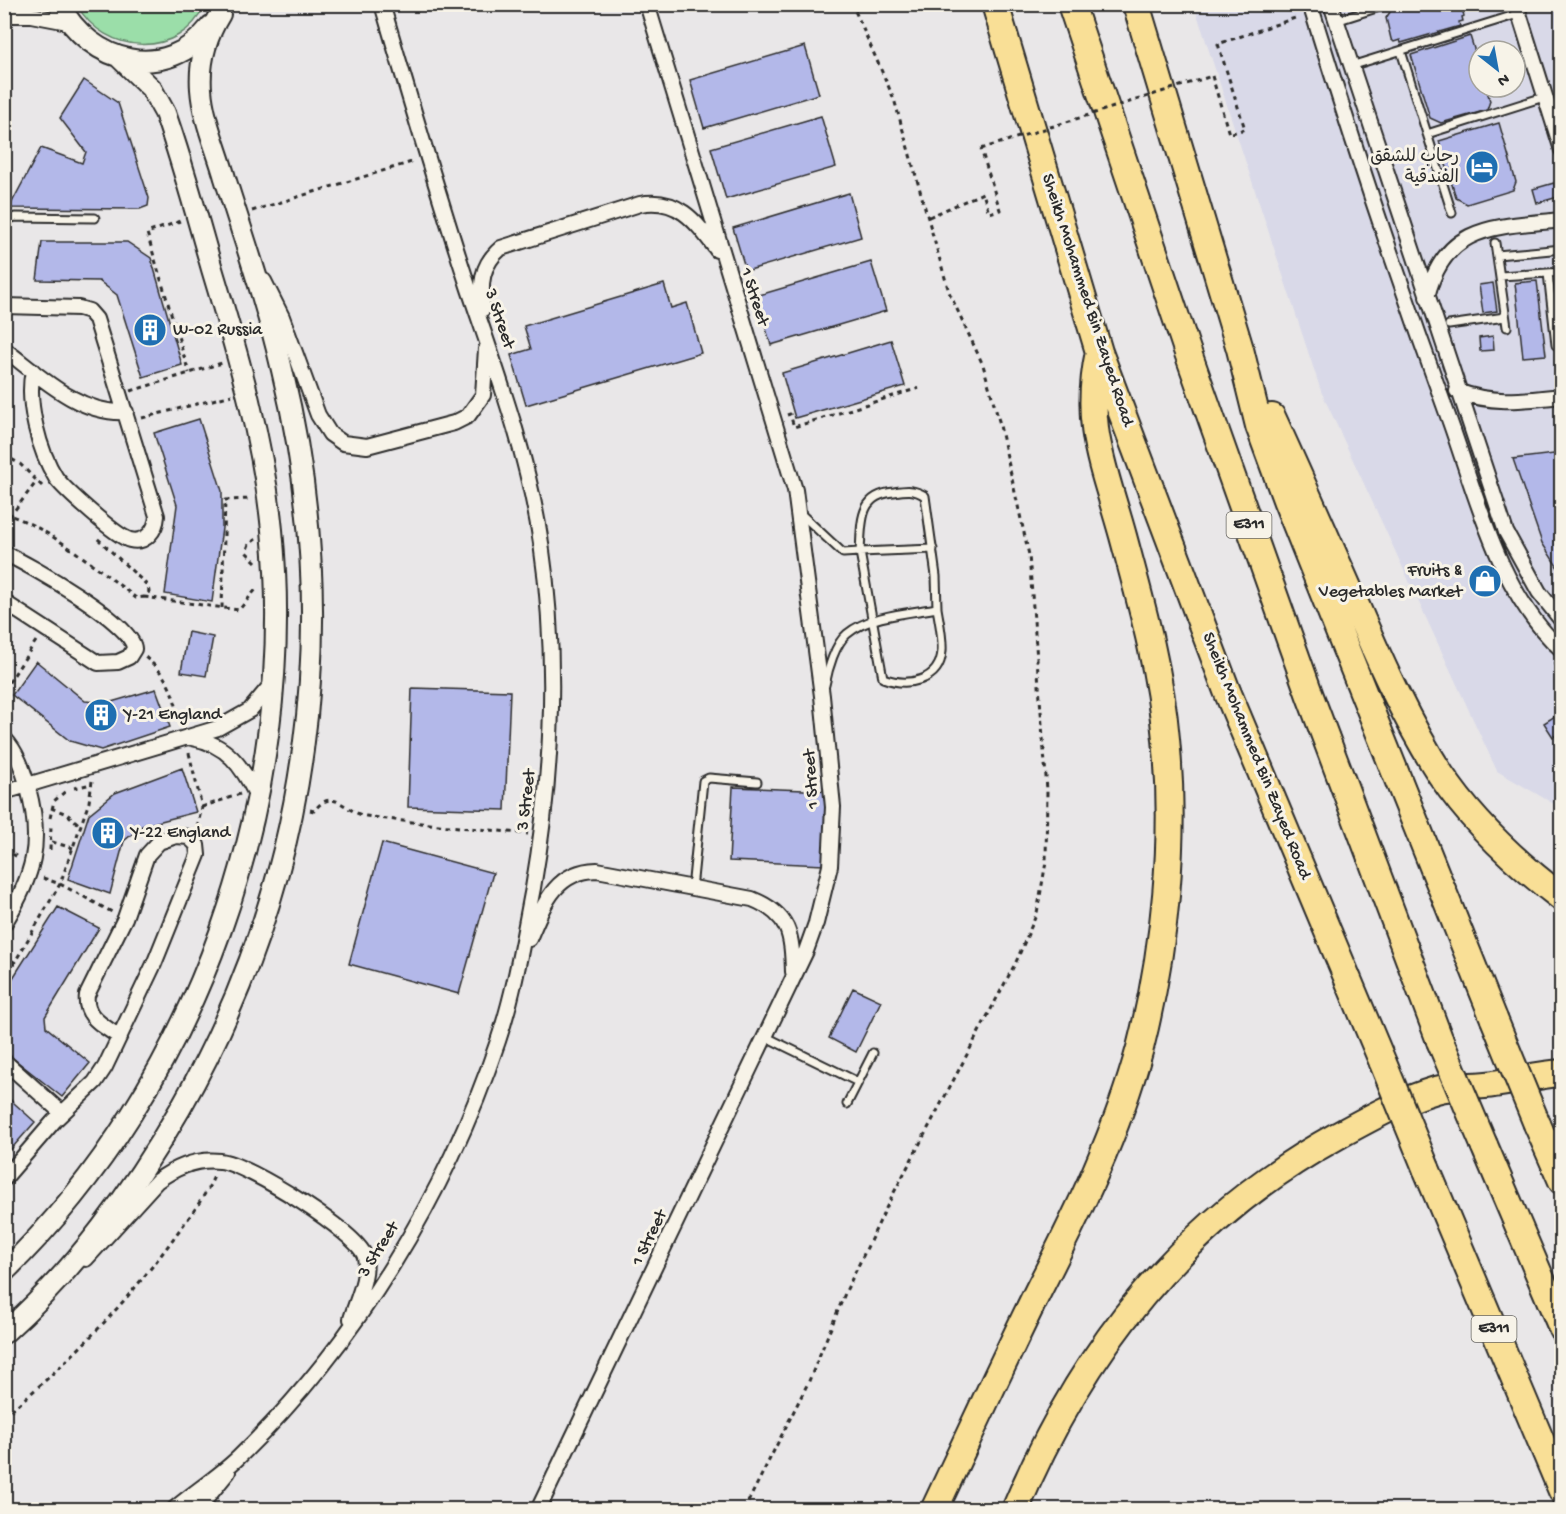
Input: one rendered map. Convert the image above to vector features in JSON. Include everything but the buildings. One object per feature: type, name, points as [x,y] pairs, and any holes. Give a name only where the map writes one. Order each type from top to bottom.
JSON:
[{"type":"highway","name":"Sheikh Mohammed Bin Zayed Road","points":[[995,4],[1100,352],[1227,691],[1562,1491]]},
{"type":"highway","name":"E311","points":[[1071,4],[1187,350],[1294,651],[1440,1041],[1562,1328]]},
{"type":"highway","points":[[1136,4],[1240,349],[1259,426],[1287,502],[1494,1019],[1562,1181]]},
{"type":"highway","points":[[1240,349],[1409,722],[1442,776],[1478,822],[1525,870],[1562,898]]},
{"type":"highway","points":[[934,1509],[1064,1243],[1106,1147],[1140,1048],[1157,958],[1167,867],[1169,781],[1167,741],[1155,661],[1095,442],[1092,392],[1100,352]]},
{"type":"highway","points":[[1016,1509],[1065,1404],[1103,1345],[1163,1272],[1196,1238],[1251,1192],[1309,1152],[1371,1118],[1437,1090],[1562,1073]]},
{"type":"street","points":[[4,11],[14,4]]},
{"type":"street","points":[[58,4],[68,22],[82,38],[100,50],[120,58],[142,60],[164,57],[185,49],[203,35],[221,9]]},
{"type":"street","name":"3 Street","points":[[173,1509],[235,1460],[307,1383],[347,1332],[406,1242],[452,1155],[499,1039],[519,962],[541,835],[550,757],[553,688],[541,544],[527,468],[381,4]]},
{"type":"street","name":"1 Street","points":[[538,1509],[794,978],[816,923],[831,856],[833,807],[822,696],[798,512],[775,418],[647,4]]},
{"type":"street","points":[[1331,4],[1506,532],[1539,592],[1562,621]]},
{"type":"street","points":[[1311,8],[1416,328],[1495,545],[1510,581],[1531,615],[1562,650]]},
{"type":"street","points":[[46,1293],[97,1235],[126,1196],[205,1065],[246,974],[273,895],[284,850],[309,705],[313,581],[307,499],[299,448],[282,367],[254,267],[207,118],[201,88],[204,49],[221,9]]},
{"type":"street","points":[[1517,9],[1544,97],[1559,134],[1562,150]]},
{"type":"street","points":[[4,15],[32,15],[68,22]]},
{"type":"street","points":[[4,1272],[45,1229],[128,1119],[162,1061],[191,1003],[223,922],[250,795],[266,751],[273,682],[275,587],[258,502],[247,391],[165,113],[142,77],[120,58]]},
{"type":"street","points":[[254,267],[282,316],[324,428],[343,443],[367,446],[453,423],[468,416],[483,395],[486,380],[486,336],[482,276],[489,260],[509,244],[640,204],[658,202],[675,206],[690,216],[724,259]]},
{"type":"street","points":[[1427,297],[1432,275],[1444,256],[1460,240],[1493,227],[1562,220]]},
{"type":"street","points":[[4,306],[79,308],[89,311],[96,319],[157,516],[155,527],[143,539],[132,540],[122,536],[66,490],[50,466],[30,402],[33,371]]},
{"type":"street","points":[[4,349],[87,407],[127,417]]},
{"type":"street","points":[[1458,391],[1477,399],[1498,402],[1562,396]]},
{"type":"street","points":[[4,553],[74,593],[130,636],[134,649],[129,657],[118,662],[98,663],[4,602]]},
{"type":"street","points":[[4,792],[188,738],[240,718],[259,702],[273,682]]},
{"type":"street","points":[[4,738],[16,755],[27,785],[37,839],[36,876],[4,924]]},
{"type":"street","points":[[188,738],[213,743],[230,754],[243,770],[250,795]]},
{"type":"street","points":[[4,1179],[63,1113],[95,1082],[109,1060],[118,1036],[158,953],[198,855],[194,840],[189,837],[176,836],[159,842],[150,850],[124,918],[86,1001],[92,1017],[118,1036]]},
{"type":"street","points":[[519,962],[551,891],[567,877],[576,873],[597,870],[692,889],[752,898],[776,911],[791,934],[794,978]]},
{"type":"street","points":[[4,1061],[63,1113]]},
{"type":"street","points":[[4,1333],[99,1247],[157,1181],[187,1164],[222,1161],[238,1164],[260,1175],[357,1242],[366,1264],[347,1332]]},
{"type":"street","points":[[197,1509],[235,1460]]},
{"type":"lane","points":[[1336,21],[1389,4]]},
{"type":"lane","points":[[1351,66],[1401,51],[1517,9]]},
{"type":"lane","points":[[1401,51],[1452,213]]},
{"type":"lane","points":[[1427,134],[1544,97]]},
{"type":"lane","points":[[4,221],[15,217],[95,218]]},
{"type":"lane","points":[[1495,243],[1507,327]]},
{"type":"lane","points":[[1497,255],[1562,249]]},
{"type":"lane","points":[[1500,276],[1562,272]]},
{"type":"lane","points":[[1548,273],[1556,345]]},
{"type":"lane","points":[[1449,325],[1505,316]]},
{"type":"lane","points":[[914,489],[925,496],[933,549],[942,651],[938,666],[927,678],[907,684],[883,678],[860,552],[863,518],[869,500],[879,493],[914,489]]},
{"type":"lane","points":[[798,512],[843,553],[933,549]]},
{"type":"lane","points":[[822,696],[828,670],[846,634],[872,621],[937,608]]},
{"type":"lane","points":[[692,889],[703,781],[709,778],[757,782]]},
{"type":"lane","points":[[766,1037],[858,1082]]},
{"type":"lane","points":[[847,1104],[873,1053]]},
{"type":"path","points":[[744,1509],[809,1380],[846,1291],[885,1209],[1016,962],[1037,913],[1045,879],[1047,790],[1029,555],[990,385],[950,292],[894,99],[852,4]]},
{"type":"path","points":[[929,216],[983,193],[989,213],[1000,210],[981,148],[1212,76],[1229,134],[1245,129],[1218,44],[1311,8]]},
{"type":"path","points":[[237,216],[428,157]]},
{"type":"path","points":[[189,373],[147,233],[196,215]]},
{"type":"path","points":[[120,394],[238,357]]},
{"type":"path","points":[[775,418],[790,414],[794,427],[919,388]]},
{"type":"path","points":[[127,417],[247,391]]},
{"type":"path","points":[[4,455],[20,464],[46,489]]},
{"type":"path","points":[[4,524],[50,466]]},
{"type":"path","points":[[222,608],[225,500],[258,502]]},
{"type":"path","points":[[4,514],[11,515],[68,547],[136,597],[239,610],[259,585],[260,595]]},
{"type":"path","points":[[255,529],[256,547]]},
{"type":"path","points":[[97,537],[148,586],[144,597]]},
{"type":"path","points":[[256,539],[249,544],[246,552],[250,560],[258,563],[257,555]]},
{"type":"path","points":[[4,690],[45,627]]},
{"type":"path","points":[[134,649],[165,676],[188,738],[202,807],[194,840]]},
{"type":"path","points":[[4,981],[60,884],[81,826],[92,784],[91,767]]},
{"type":"path","points":[[47,860],[52,842],[51,808],[57,797],[66,790],[92,784]]},
{"type":"path","points":[[202,807],[220,798],[250,795]]},
{"type":"path","points":[[307,809],[314,811],[323,802],[333,800],[363,816],[541,835]]},
{"type":"path","points":[[51,808],[67,814],[81,826]]},
{"type":"path","points":[[52,842],[73,848]]},
{"type":"path","points":[[36,876],[45,869]]},
{"type":"path","points":[[36,876],[60,884],[124,918]]},
{"type":"path","points":[[4,956],[16,963]]},
{"type":"path","points":[[4,1416],[72,1354],[148,1271],[204,1195],[222,1161]]},
{"type":"shaded area","name":"Fruits & Vegetables Market","points":[[1194,5],[1561,5],[1561,808],[1497,771],[1321,391]]},
{"type":"green space","points":[[77,5],[205,5],[193,23],[178,35],[161,42],[142,44],[123,41],[105,34],[89,22]]},
{"type":"place","name":"رحاب للشقق الفندقية","points":[[1482,167]]},
{"type":"place","name":"W-02 Russia","points":[[150,330]]},
{"type":"place","name":"Fruits & Vegetables Market","points":[[1485,581]]},
{"type":"place","name":"Y-21 England","points":[[101,715]]},
{"type":"place","name":"Y-22 England","points":[[108,833]]}]
